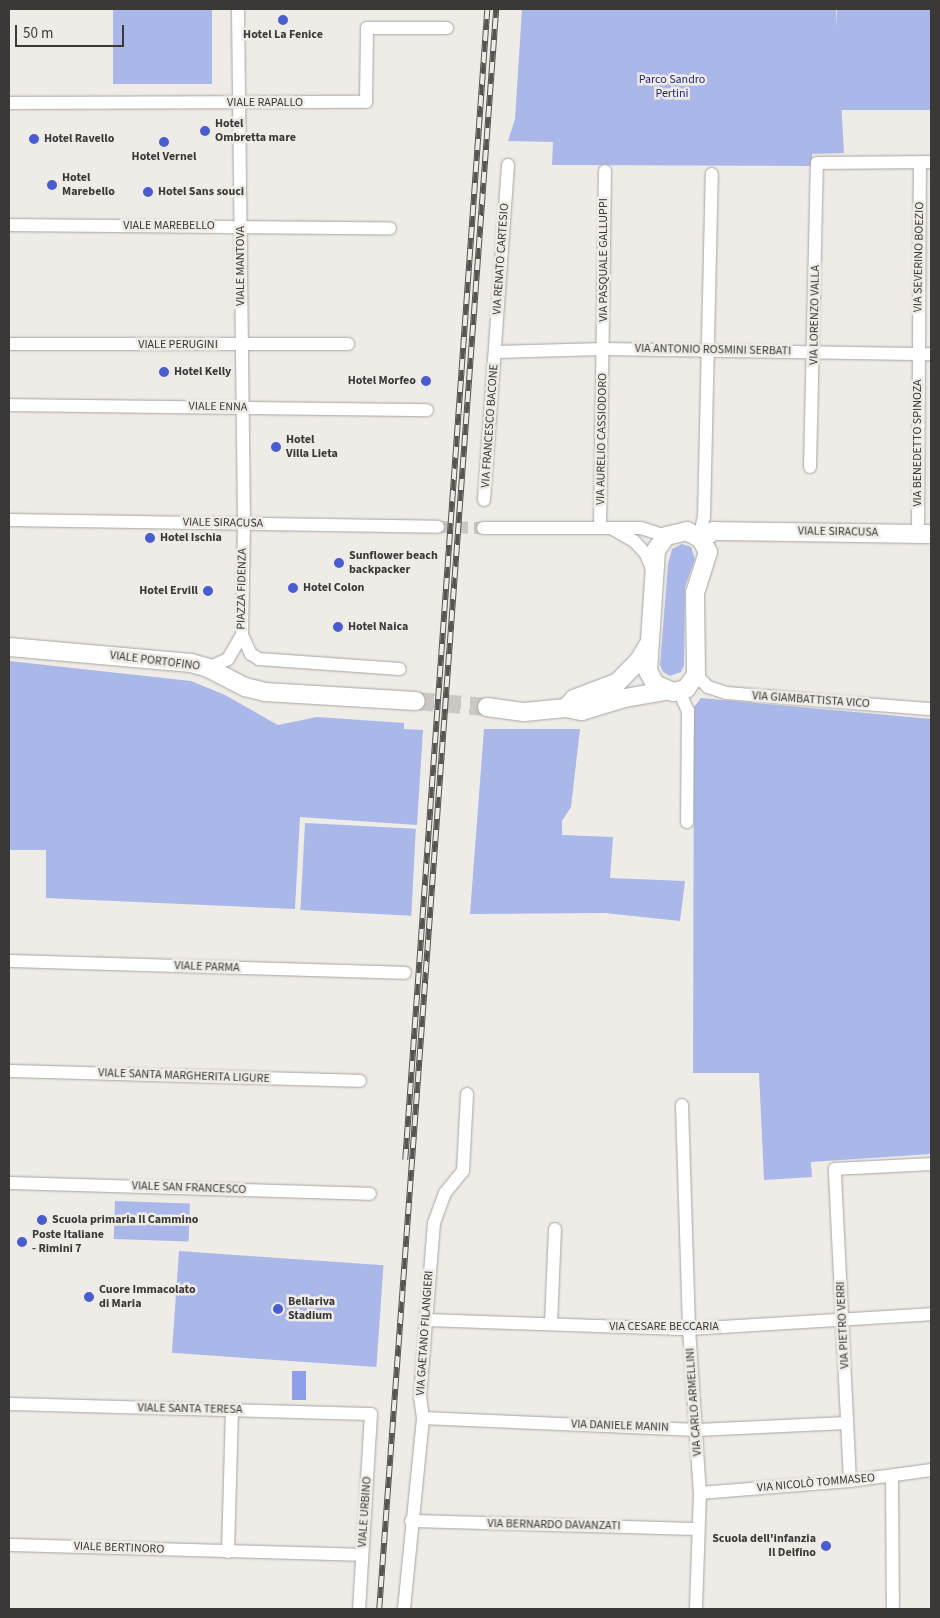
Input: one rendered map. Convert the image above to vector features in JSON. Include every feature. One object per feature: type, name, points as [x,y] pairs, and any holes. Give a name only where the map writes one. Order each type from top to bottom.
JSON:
[{"type":"street","name":"VIALE MANTOVA","points":[[238,9],[241,407],[244,523]]},
{"type":"street","name":"VIALE RAPALLO","points":[[9,103],[366,102],[367,28],[447,28]]},
{"type":"street","name":"VIA LORENZO VALLA","points":[[810,466],[815,352],[817,163],[925,162]]},
{"type":"street","name":"VIA SEVERINO BOEZIO","points":[[918,353],[925,162]]},
{"type":"street","name":"VIA RENATO CARTESIO","points":[[495,352],[508,165]]},
{"type":"street","name":"VIA PASQUALE GALLUPPI","points":[[604,348],[605,171]]},
{"type":"street","points":[[707,564],[708,552],[696,535],[704,517],[712,174]]},
{"type":"street","name":"VIALE MAREBELLO","points":[[9,225],[390,228]]},
{"type":"street","name":"VIALE PERUGINI","points":[[9,344],[241,346],[348,344]]},
{"type":"street","name":"VIA ANTONIO ROSMINI SERBATI","points":[[495,352],[604,348],[931,354]]},
{"type":"street","name":"VIA AURELIO CASSIODORO","points":[[604,348],[606,528]]},
{"type":"street","name":"VIA FRANCESCO BACONE","points":[[484,500],[495,352]]},
{"type":"street","name":"VIA BENEDETTO SPINOZA","points":[[918,353],[924,533]]},
{"type":"street","name":"VIALE ENNA","points":[[9,405],[427,410]]},
{"type":"street","name":"VIALE SIRACUSA","points":[[9,520],[438,527]]},
{"type":"street","name":"PIAZZA FIDENZA","points":[[208,668],[228,658],[242,635],[244,523]]},
{"type":"street","points":[[483,528],[641,528],[666,536],[656,550],[648,644],[648,671],[655,684],[672,691],[688,711],[687,822]]},
{"type":"street","points":[[606,528],[634,541],[646,554],[654,575]]},
{"type":"street","name":"VIALE SIRACUSA","points":[[666,536],[696,535],[714,531],[924,533]]},
{"type":"street","points":[[487,708],[524,712],[566,708],[582,711],[625,698],[672,691],[692,683],[696,675],[695,593],[707,564],[718,547],[745,531]]},
{"type":"street","points":[[242,635],[248,650],[260,659],[400,669]]},
{"type":"street","points":[[566,708],[574,699],[618,682],[640,659],[648,644]]},
{"type":"street","name":"VIALE PORTOFINO","points":[[9,646],[160,659],[208,668],[246,687],[265,692],[416,701]]},
{"type":"street","name":"VIA GIAMBATTISTA VICO","points":[[696,675],[708,687],[726,693],[931,709]]},
{"type":"street","name":"VIALE PARMA","points":[[9,961],[405,973]]},
{"type":"street","name":"VIALE SANTA MARGHERITA LIGURE","points":[[9,1071],[360,1081]]},
{"type":"street","name":"VIA GAETANO FILANGIERI","points":[[404,1609],[411,1521],[423,1418],[420,1398],[434,1223],[445,1193],[463,1171],[467,1094]]},
{"type":"street","name":"VIA CARLO ARMELLINI","points":[[682,1105],[689,1329],[700,1493],[696,1609]]},
{"type":"street","name":"VIA PIETRO VERRI","points":[[850,1481],[835,1169],[931,1164]]},
{"type":"street","name":"VIALE SAN FRANCESCO","points":[[9,1184],[370,1194]]},
{"type":"street","points":[[551,1324],[555,1229]]},
{"type":"street","name":"VIA CESARE BECCARIA","points":[[426,1320],[689,1329],[931,1314]]},
{"type":"street","name":"VIALE SANTA TERESA","points":[[9,1404],[372,1414]]},
{"type":"street","points":[[228,1552],[232,1410]]},
{"type":"street","name":"VIALE URBINO","points":[[359,1609],[372,1414]]},
{"type":"street","name":"VIA DANIELE MANIN","points":[[423,1418],[697,1430],[847,1423]]},
{"type":"street","name":"VIA NICOLÒ TOMMASEO","points":[[700,1493],[892,1477],[931,1470]]},
{"type":"street","points":[[892,1477],[893,1609]]},
{"type":"street","name":"VIA BERNARDO DAVANZATI","points":[[411,1521],[698,1529]]},
{"type":"street","name":"VIALE BERTINORO","points":[[9,1545],[362,1556]]},
{"type":"green space","points":[[113,9],[212,9],[212,84],[113,84]]},
{"type":"green space","name":"Parco Sandro Pertini","points":[[522,9],[836,9],[844,153],[812,154],[812,166],[552,165],[553,142],[508,141],[515,119]]},
{"type":"green space","points":[[837,9],[931,9],[931,110],[837,110]]},
{"type":"green space","points":[[682,544],[691,547],[695,559],[685,587],[684,665],[681,672],[670,676],[663,672],[660,665],[668,564],[672,549]]},
{"type":"green space","points":[[9,661],[191,681],[225,695],[278,725],[317,717],[404,723],[404,729],[423,730],[417,825],[300,817],[295,909],[46,898],[46,850],[9,850]]},
{"type":"green space","points":[[701,698],[931,719],[931,1154],[811,1162],[812,1177],[764,1180],[759,1073],[693,1073],[694,707]]},
{"type":"green space","points":[[484,729],[580,729],[571,807],[562,821],[562,835],[613,837],[610,878],[685,881],[680,921],[605,913],[470,914]]},
{"type":"green space","points":[[305,823],[416,829],[411,916],[300,910]]},
{"type":"green space","points":[[115,1201],[190,1204],[189,1242],[114,1239]]},
{"type":"green space","name":"Bellariva Stadium","points":[[179,1251],[384,1265],[376,1367],[172,1353]]},
{"type":"shaded area","points":[[292,1371],[306,1371],[306,1400],[292,1400]]},
{"type":"tunnel","points":[[438,527],[483,528]]},
{"type":"tunnel","points":[[416,701],[487,707]]},
{"type":"railway","points":[[405,1160],[487,9]]},
{"type":"railway","points":[[379,1609],[496,9]]},
{"type":"place","name":"Hotel La Fenice","points":[[283,20]]},
{"type":"place","name":"Hotel Ombretta mare","points":[[205,131]]},
{"type":"place","name":"Hotel Ravello","points":[[34,139]]},
{"type":"place","name":"Hotel Vernel","points":[[164,142]]},
{"type":"place","name":"Hotel Marebello","points":[[52,185]]},
{"type":"place","name":"Hotel Sans souci","points":[[148,192]]},
{"type":"place","name":"Hotel Kelly","points":[[164,372]]},
{"type":"place","name":"Hotel Morfeo","points":[[426,381]]},
{"type":"place","name":"Hotel Villa Lieta","points":[[276,447]]},
{"type":"place","name":"Hotel Ischia","points":[[150,538]]},
{"type":"place","name":"Sunflower beach backpacker","points":[[339,563]]},
{"type":"place","name":"Hotel Colon","points":[[293,588]]},
{"type":"place","name":"Hotel Ervill","points":[[208,591]]},
{"type":"place","name":"Hotel Naica","points":[[338,627]]},
{"type":"place","name":"Scuola primaria Il Cammino","points":[[42,1220]]},
{"type":"place","name":"Poste Italiane - Rimini 7","points":[[22,1242]]},
{"type":"place","name":"Cuore Immacolato di Maria","points":[[89,1297]]},
{"type":"place","name":"Bellariva Stadium","points":[[278,1309]]},
{"type":"place","name":"Scuola dell'infanzia Il Delfino","points":[[826,1546]]}]
